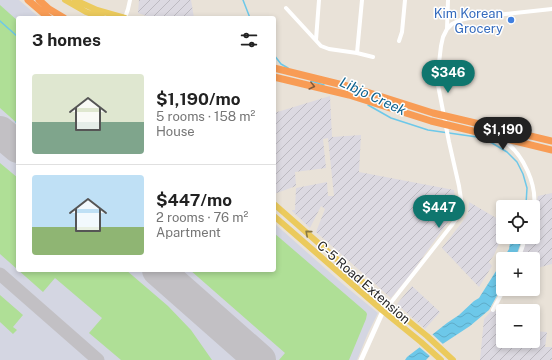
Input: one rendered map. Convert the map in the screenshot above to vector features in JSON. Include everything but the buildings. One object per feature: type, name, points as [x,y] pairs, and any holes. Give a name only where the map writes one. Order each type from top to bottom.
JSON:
[{"type":"highway","points":[[28,0],[47,16]]},
{"type":"highway","points":[[39,0],[61,16]]},
{"type":"highway","points":[[276,68],[351,87],[433,112],[552,141]]},
{"type":"highway","points":[[276,77],[349,95],[431,121],[552,150]]},
{"type":"main road","points":[[65,0],[86,12],[97,16]]},
{"type":"main road","points":[[75,0],[97,10],[118,16]]},
{"type":"main road","name":"C-5 Road Extension","points":[[276,206],[453,360]]},
{"type":"main road","name":"C-5 Road Extension","points":[[276,218],[383,312],[441,360]]},
{"type":"street","points":[[126,16],[130,0]]},
{"type":"street","points":[[316,40],[319,0]]},
{"type":"street","points":[[357,53],[362,0]]},
{"type":"street","points":[[399,42],[402,32],[405,0]]},
{"type":"street","points":[[361,360],[383,312],[390,305],[461,212],[462,206],[459,186],[438,85],[441,46],[446,29],[448,0]]},
{"type":"street","points":[[286,8],[321,46],[329,49],[373,57]]},
{"type":"street","points":[[446,29],[460,20],[469,18],[552,9]]},
{"type":"street","points":[[445,119],[468,122],[488,135],[507,143],[521,159],[528,170],[533,190],[534,200]]},
{"type":"street","points":[[493,310],[500,296]]},
{"type":"shaded area","points":[[0,0],[19,0],[38,16],[16,16],[16,272],[276,272],[276,225],[378,313],[357,360],[0,360]]},
{"type":"shaded area","points":[[139,0],[191,0],[194,16],[146,16],[138,13]]},
{"type":"shaded area","points":[[330,96],[332,137],[361,135],[359,172],[454,190],[456,205],[455,212],[410,275],[391,298],[316,232],[325,209],[321,206],[310,228],[292,211],[295,210],[296,188],[327,182],[328,196],[334,196],[328,138],[323,139],[326,168],[295,172],[296,186],[276,193],[276,112]]},
{"type":"shaded area","points":[[552,193],[552,264],[540,267],[540,252],[523,252],[525,244],[540,244],[540,200],[537,200],[538,196]]},
{"type":"shaded area","points":[[469,202],[496,218],[496,244],[499,244],[489,262],[492,266],[479,287],[442,248],[468,213]]},
{"type":"shaded area","points":[[412,286],[440,312],[425,329],[397,304]]},
{"type":"shaded area","points":[[492,310],[496,311],[496,348],[540,348],[540,332],[547,332],[545,347],[552,347],[552,360],[480,360],[484,319]]},
{"type":"green space","points":[[0,5],[16,19],[16,122],[0,108]]},
{"type":"green space","points":[[0,163],[16,176],[16,268],[0,254]]},
{"type":"green space","points":[[276,235],[367,314],[349,360],[279,360],[285,353],[192,272],[276,272]]},
{"type":"green space","points":[[20,272],[128,272],[168,306],[191,330],[212,360],[121,360],[89,333],[102,318],[55,278],[43,292]]},
{"type":"green space","points":[[0,295],[23,315],[13,327],[17,330],[13,334],[0,322]]},
{"type":"water","points":[[510,244],[520,244],[518,252],[507,252]]},
{"type":"water","points":[[496,271],[497,296],[489,310],[470,326],[438,347],[426,360],[405,360],[433,334],[479,298]]},
{"type":"pier","points":[[431,333],[444,345],[431,357],[418,346]]},
{"type":"waterway","name":"Libjo Creek","points":[[243,0],[249,16]]},
{"type":"waterway","points":[[0,21],[16,35]]},
{"type":"waterway","name":"Libjo Creek","points":[[276,58],[281,64],[288,68]]},
{"type":"waterway","name":"Libjo Creek","points":[[311,81],[324,85]]},
{"type":"waterway","name":"Libjo Creek","points":[[368,105],[391,118],[428,130],[477,137],[492,143],[507,152],[517,162],[523,174],[527,188],[526,200]]},
{"type":"taxiway","points":[[0,138],[13,143]]},
{"type":"taxiway","points":[[0,274],[98,360]]},
{"type":"taxiway","points":[[237,339],[246,352],[248,360]]},
{"type":"runway","points":[[0,132],[16,145]]},
{"type":"runway","points":[[160,272],[260,360]]},
{"type":"place","name":"Kim Korean Grocery","points":[[511,20]]}]
